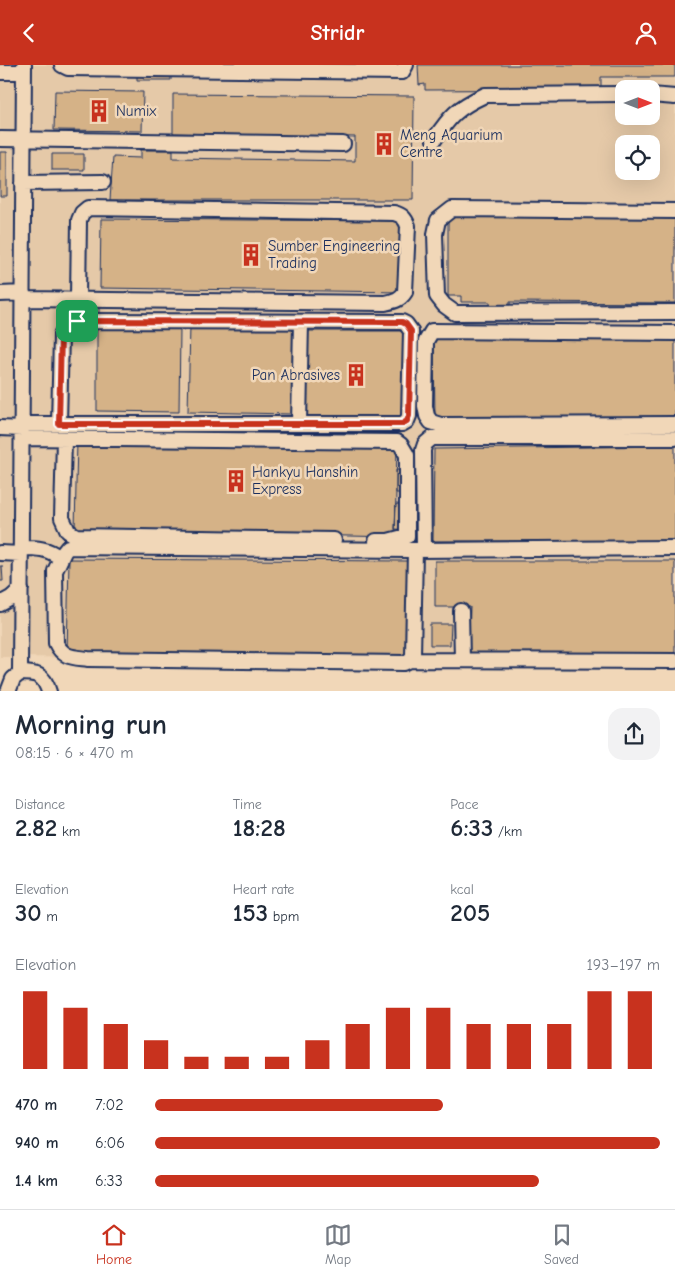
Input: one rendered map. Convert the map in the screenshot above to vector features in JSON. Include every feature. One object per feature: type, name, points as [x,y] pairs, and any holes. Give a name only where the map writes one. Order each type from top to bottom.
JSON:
[{"type":"street","points":[[62,65],[68,68],[402,72],[406,65]]},
{"type":"street","points":[[0,72],[24,69],[20,673]]},
{"type":"street","points":[[434,140],[450,117],[468,103],[485,95],[615,94]]},
{"type":"street","points":[[660,96],[675,97]]},
{"type":"street","points":[[0,139],[343,145]]},
{"type":"street","points":[[24,183],[103,182]]},
{"type":"street","points":[[0,294],[78,299],[385,303],[396,301],[405,292],[408,226],[405,219],[394,213],[88,208],[82,213],[79,220],[78,299]]},
{"type":"street","points":[[675,211],[452,209],[438,220],[435,234],[438,296],[444,305],[455,313],[675,312]]},
{"type":"street","points":[[22,431],[59,424],[405,423],[409,416],[411,331],[402,322],[77,321],[67,323],[61,335],[59,424]]},
{"type":"street","points":[[299,424],[301,322]]},
{"type":"street","points":[[675,333],[432,331],[426,341],[425,397],[427,416],[431,422],[441,425],[675,425]]},
{"type":"street","points":[[0,428],[64,439],[397,442],[407,455],[407,536],[388,541],[76,536],[68,531],[62,518],[64,439]]},
{"type":"street","points":[[410,660],[413,656],[423,450],[425,444],[432,438],[675,437]]},
{"type":"street","points":[[675,548],[419,550],[68,547],[60,558],[55,571],[56,643],[60,652],[71,657],[88,659],[404,663],[410,660],[675,661]]},
{"type":"street","points":[[0,553],[43,548],[53,552],[60,558]]},
{"type":"street","points":[[0,603],[11,598],[20,589]]},
{"type":"street","points":[[461,611],[462,660]]},
{"type":"street","points":[[8,691],[13,679],[20,673],[35,673],[47,683],[49,691],[57,691]]},
{"type":"shaded area","points":[[0,65],[675,65],[675,662],[0,657]]},
{"type":"building","points":[[418,65],[675,65],[675,77],[601,77],[601,89],[425,90],[425,84],[419,85]]},
{"type":"building","points":[[137,66],[171,67],[171,80],[137,80]]},
{"type":"building","name":"Numix","points":[[55,91],[143,92],[142,131],[54,130]]},
{"type":"building","name":"Meng Aquarium Centre","points":[[173,94],[414,96],[413,200],[110,200],[113,157],[141,158],[141,150],[173,150],[173,158],[355,161],[355,137],[173,133]]},
{"type":"building","points":[[0,152],[7,152],[7,196],[0,196]]},
{"type":"building","points":[[52,154],[84,154],[84,170],[52,170]]},
{"type":"building","points":[[448,214],[675,215],[675,303],[510,302],[510,310],[490,310],[490,302],[461,302],[461,296],[448,296]]},
{"type":"building","name":"Sumber Engineering Trading","points":[[101,219],[403,221],[402,292],[100,288]]},
{"type":"building","points":[[65,302],[99,303],[99,314],[65,313]]},
{"type":"building","points":[[190,326],[293,328],[292,414],[188,412]]},
{"type":"building","points":[[97,327],[180,328],[179,412],[97,411]]},
{"type":"building","name":"Pan Abrasives","points":[[308,331],[407,331],[405,421],[306,420]]},
{"type":"building","points":[[675,338],[675,419],[435,421],[434,339]]},
{"type":"building","points":[[322,427],[366,428],[366,446],[322,446]]},
{"type":"building","name":"Hankyu Hanshin Express","points":[[77,441],[397,446],[395,537],[75,530]]},
{"type":"building","points":[[675,446],[675,541],[433,541],[434,449]]},
{"type":"building","points":[[396,470],[410,470],[410,493],[396,493]]},
{"type":"building","points":[[396,504],[409,505],[409,530],[395,529]]},
{"type":"building","points":[[69,559],[408,561],[407,658],[67,654]]},
{"type":"building","points":[[435,561],[675,561],[675,656],[468,656],[470,607],[435,607]]},
{"type":"building","points":[[0,566],[2,566],[3,581],[0,581]]},
{"type":"building","points":[[430,624],[451,624],[450,645],[430,645]]},
{"type":"place","name":"Numix","points":[[99,111]]},
{"type":"place","name":"Meng Aquarium Centre","points":[[384,144]]},
{"type":"place","name":"Sumber Engineering Trading","points":[[251,255]]},
{"type":"place","name":"Pan Abrasives","points":[[356,375]]},
{"type":"place","name":"Hankyu Hanshin Express","points":[[236,481]]},
{"type":"route","points":[[77,321],[402,322],[411,331],[409,416],[407,421],[402,424],[59,424],[61,335],[67,323],[77,321]]}]
